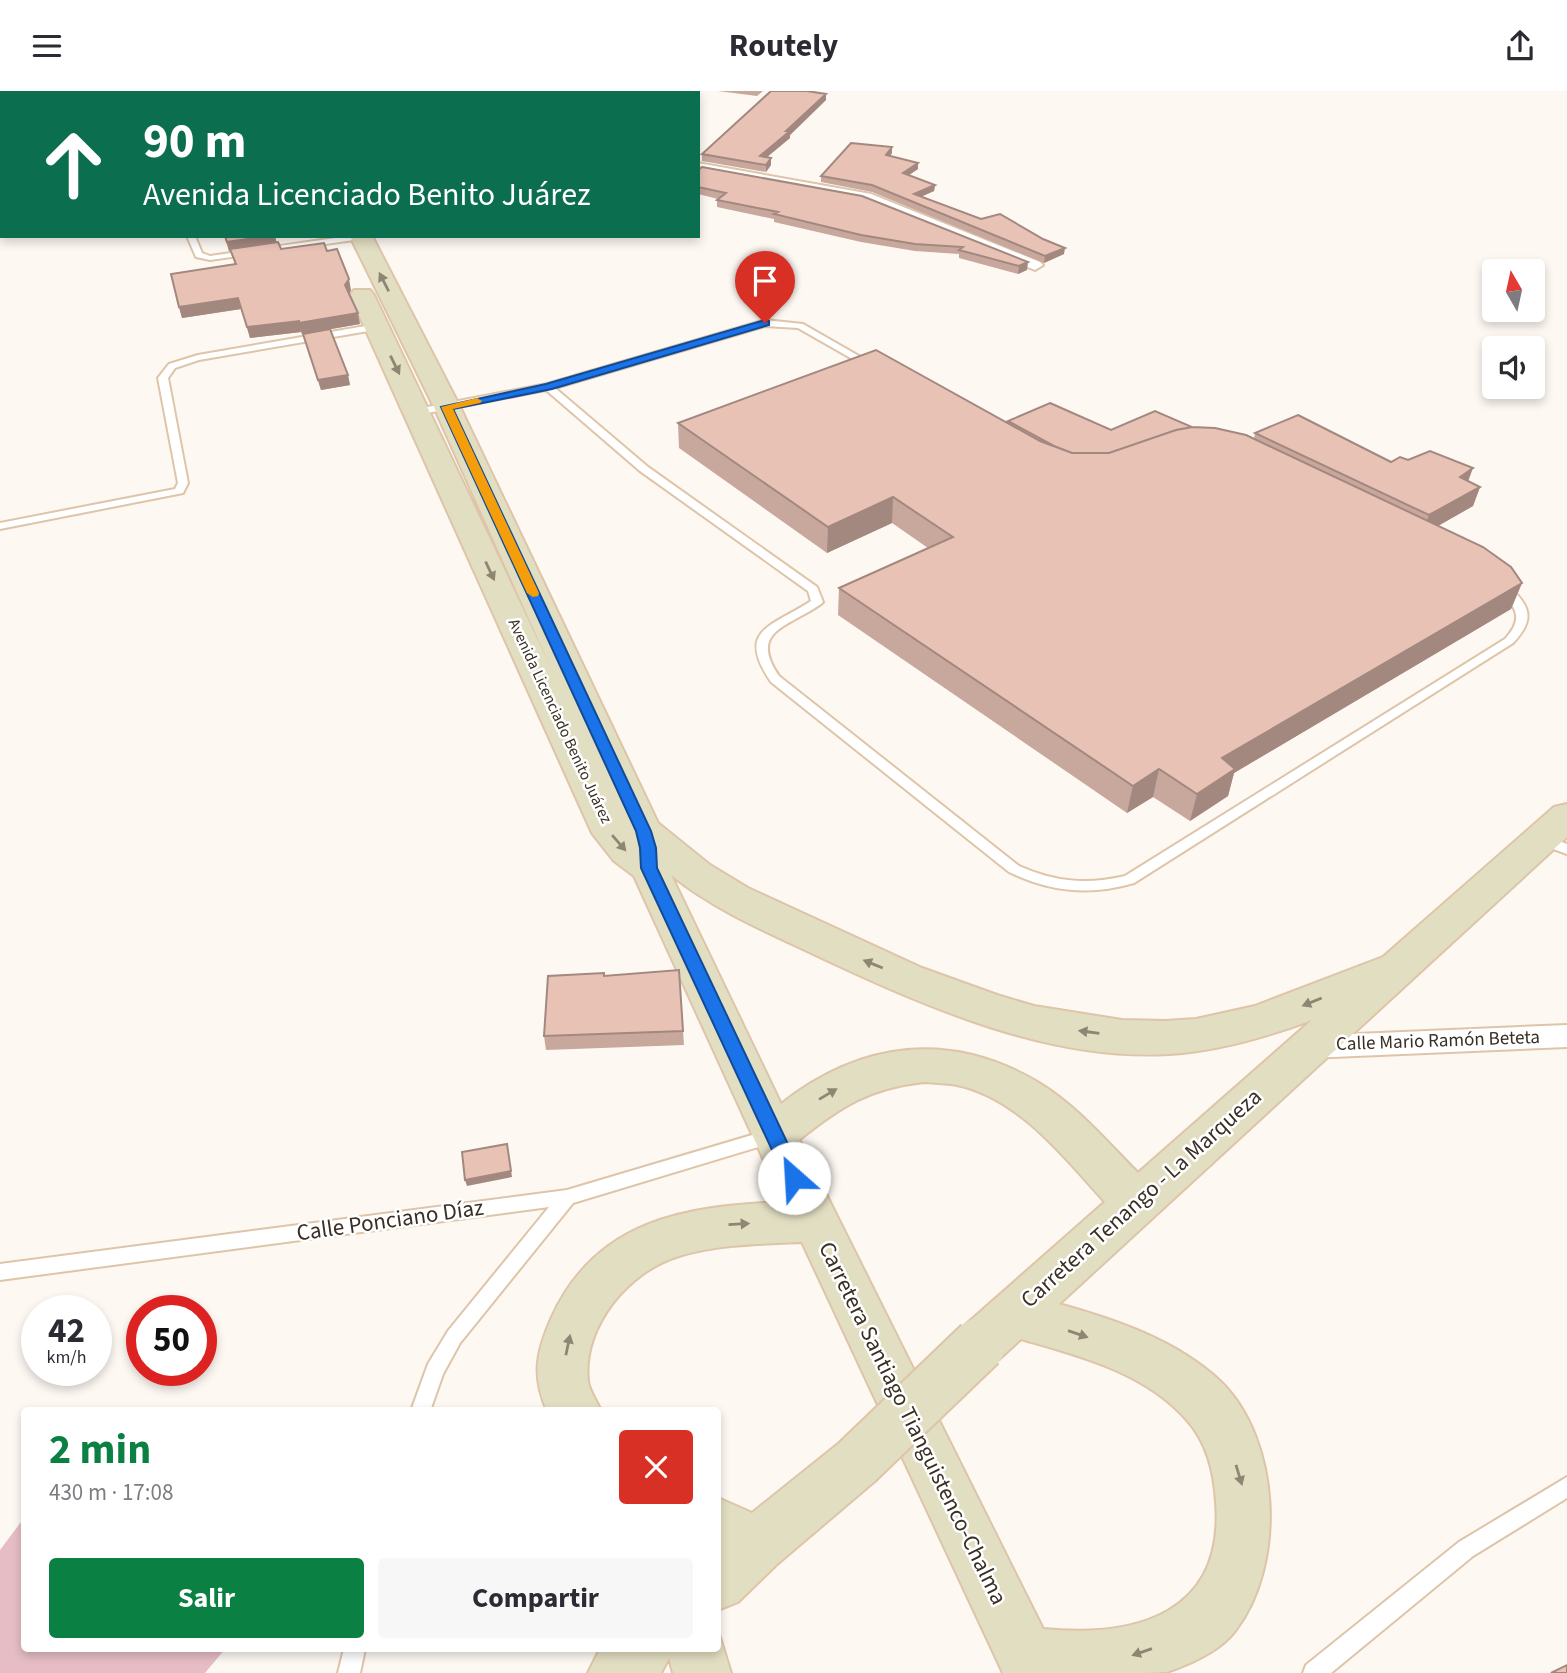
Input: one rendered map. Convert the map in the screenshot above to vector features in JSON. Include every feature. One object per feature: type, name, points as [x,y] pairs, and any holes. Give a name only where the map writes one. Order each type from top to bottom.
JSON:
[{"type":"main road","name":"Avenida Licenciado Benito Juárez","points":[[348,238],[377,327],[432,409]]},
{"type":"main road","name":"Avenida Licenciado Benito Juárez","points":[[348,238],[432,409],[611,833],[627,852],[646,849],[763,914],[859,958],[968,1003],[1045,1025],[1104,1034],[1166,1038],[1231,1029],[1291,1010],[1398,968]]},
{"type":"main road","name":"Carretera Tenango - La Marqueza","points":[[721,1575],[737,1535],[856,1462],[996,1329],[1309,1047],[1398,968],[1558,835]]},
{"type":"main road","name":"Carretera Santiago Tianguistenco-Chalma","points":[[646,849],[774,1135],[1030,1665]]},
{"type":"main road","points":[[774,1135],[806,1108],[852,1080],[899,1066],[949,1064],[989,1076],[1025,1096],[1136,1202]]},
{"type":"main road","points":[[573,1407],[564,1387],[566,1343],[584,1301],[619,1263],[665,1238],[715,1226],[815,1221]]},
{"type":"main road","points":[[996,1329],[1135,1355],[1174,1374],[1205,1401],[1226,1434],[1242,1483],[1245,1531],[1233,1575],[1214,1612],[1175,1640],[1124,1658],[1030,1665]]},
{"type":"main road","points":[[617,1673],[641,1652]]},
{"type":"main road","points":[[697,1652],[702,1673]]},
{"type":"street","points":[[700,167],[866,197],[1035,265]]},
{"type":"street","name":"Calle Mario Ramón Beteta","points":[[1309,1047],[1567,1036]]},
{"type":"lane","points":[[192,238],[199,255],[210,258],[348,238]]},
{"type":"lane","points":[[432,409],[548,387],[765,323],[800,326],[881,372]]},
{"type":"lane","points":[[0,526],[179,491],[183,483],[163,378],[172,366],[198,358],[377,327]]},
{"type":"lane","points":[[548,387],[644,469],[813,589],[817,602],[762,638],[758,651],[763,664],[775,679],[1014,869],[1040,882],[1070,887],[1093,887],[1129,880],[1509,641],[1520,631],[1524,619],[1520,604],[1496,581]]},
{"type":"lane","name":"Calle Ponciano Díaz","points":[[0,1272],[567,1197],[774,1135]]},
{"type":"lane","points":[[421,1407],[435,1370],[454,1337],[567,1197]]},
{"type":"lane","points":[[1314,1673],[1466,1549],[1567,1487]]},
{"type":"lane","points":[[349,1673],[354,1652]]},
{"type":"shaded area","points":[[21,1522],[21,1652],[222,1652],[205,1673],[0,1673],[0,1550]]},
{"type":"building","points":[[771,91],[826,94],[786,131],[790,131],[760,156],[771,158],[766,165],[702,154]]},
{"type":"building","points":[[851,143],[892,147],[886,155],[918,163],[903,173],[935,185],[914,194],[981,219],[1000,214],[1043,239],[1065,248],[1045,256],[872,185],[821,176]]},
{"type":"building","points":[[700,168],[862,196],[1028,262],[1019,266],[959,250],[963,247],[915,244],[861,235],[774,214],[778,212],[717,200],[726,193],[700,187]]},
{"type":"building","points":[[226,238],[255,238],[227,242]]},
{"type":"building","points":[[278,242],[281,249],[324,243],[327,251],[337,249],[349,279],[345,285],[358,313],[299,323],[247,327],[238,298],[179,307],[171,274],[236,264],[230,249]]},
{"type":"building","points":[[330,329],[348,375],[318,380],[303,334]]},
{"type":"building","points":[[876,350],[1040,441],[1072,453],[1109,453],[1192,427],[1215,428],[1246,435],[1483,547],[1511,567],[1522,583],[1222,758],[1235,769],[1197,794],[1159,769],[1133,786],[839,588],[953,537],[893,497],[828,527],[678,423]]},
{"type":"building","points":[[1050,403],[1111,430],[1155,411],[1192,427],[1109,453],[1072,453],[1008,421]]},
{"type":"building","points":[[1298,415],[1391,462],[1400,457],[1408,460],[1430,451],[1473,468],[1460,477],[1480,487],[1429,515],[1255,433]]},
{"type":"building","points":[[679,970],[683,1031],[544,1036],[548,976],[604,973],[604,976]]},
{"type":"building","points":[[507,1144],[511,1171],[465,1180],[462,1152]]},
{"type":"building","points":[[1567,1665],[1567,1673],[1551,1673]]},
{"type":"slow traffic","points":[[477,401],[447,407],[533,593]]},
{"type":"route","points":[[765,323],[750,325],[654,357],[548,387],[447,407],[643,831],[648,848],[649,868],[794,1178]]}]
